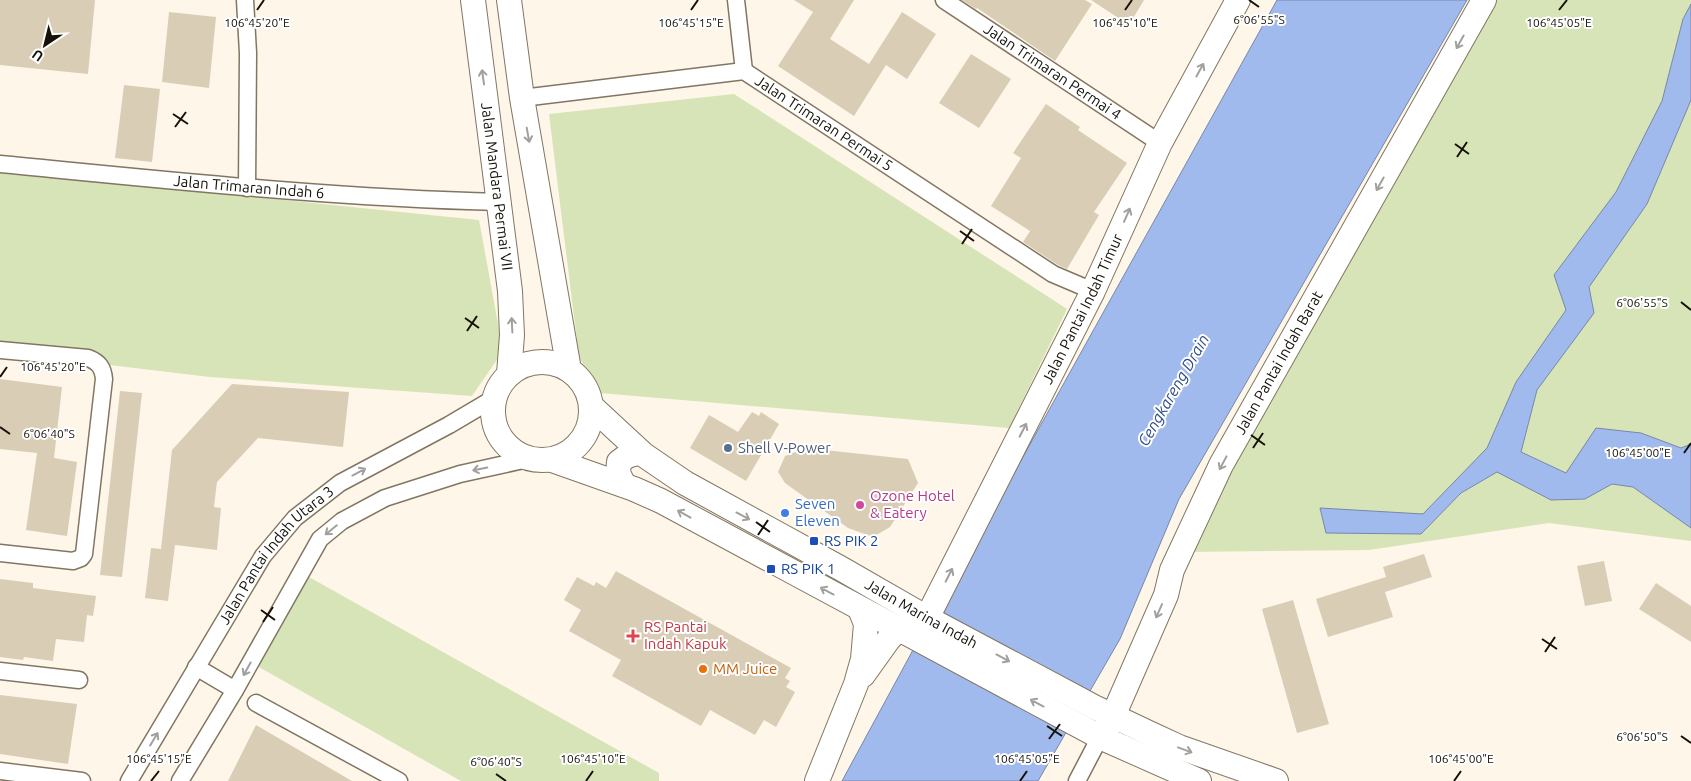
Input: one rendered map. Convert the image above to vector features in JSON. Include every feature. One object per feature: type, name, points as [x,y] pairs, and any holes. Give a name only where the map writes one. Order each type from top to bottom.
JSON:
[{"type":"main road","name":"Jalan Mandara Permai VII","points":[[473,0],[510,291],[512,335],[509,374]]},
{"type":"main road","points":[[509,0],[522,98],[569,370]]},
{"type":"main road","name":"Jalan Pantai Indah Timur","points":[[856,684],[888,640],[918,626],[1093,291],[1160,143],[1238,0]]},
{"type":"main road","name":"Jalan Pantai Indah Barat","points":[[1090,732],[1110,723],[1103,711],[1166,594],[1172,570],[1221,466],[1484,0]]},
{"type":"main road","points":[[538,362],[554,364],[569,370],[580,380],[587,392],[591,406],[590,424],[582,441],[569,453],[552,460],[528,459],[511,450],[498,436],[492,418],[493,399],[499,385],[509,374],[523,365],[538,362]]},
{"type":"main road","name":"Jalan Marina Indah","points":[[591,406],[640,452],[684,483],[840,568],[918,626],[1090,732],[1198,781]]},
{"type":"main road","points":[[624,485],[618,473],[619,462],[626,456],[640,452]]},
{"type":"main road","name":"Jalan Marina Indah","points":[[552,460],[624,485],[661,501],[860,609],[918,626],[1178,747],[1276,781]]},
{"type":"main road","name":"Jalan Pantai Indah Timur","points":[[816,781],[856,684],[863,659],[866,624],[860,609]]},
{"type":"main road","points":[[1142,757],[1138,752],[1139,744],[1144,737],[1151,734]]},
{"type":"street","points":[[245,0],[248,53],[247,188]]},
{"type":"street","points":[[736,0],[744,71]]},
{"type":"street","name":"Jalan Trimaran Permai 4","points":[[944,0],[1160,143]]},
{"type":"street","name":"Jalan Trimaran Permai 5","points":[[522,98],[744,71],[1053,274],[1093,291]]},
{"type":"street","name":"Jalan Trimaran Indah 6","points":[[0,164],[247,188],[399,199],[500,202]]},
{"type":"street","points":[[0,350],[88,358],[100,365],[104,370],[84,554],[81,558],[73,561],[0,553]]},
{"type":"street","name":"Jalan Pantai Indah Utara 3","points":[[129,781],[263,556],[295,518],[340,482],[449,425],[493,399]]},
{"type":"street","name":"Jalan Pantai Indah Utara 3","points":[[180,781],[235,690],[320,539],[342,521],[385,498],[460,474],[528,459]]},
{"type":"street","points":[[196,667],[235,690]]},
{"type":"street","points":[[0,671],[79,680]]},
{"type":"street","points":[[256,703],[399,781]]},
{"type":"street","points":[[1077,781],[1090,732]]},
{"type":"street","points":[[0,771],[82,781]]},
{"type":"green space","points":[[1496,0],[1691,0],[1691,541],[1549,523],[1369,550],[1186,552],[1264,406]]},
{"type":"green space","points":[[734,94],[1067,309],[1009,428],[600,393],[579,357],[549,114]]},
{"type":"green space","points":[[0,171],[479,220],[503,351],[472,396],[210,377],[0,352]]},
{"type":"green space","points":[[309,577],[659,773],[659,781],[461,781],[257,666]]},
{"type":"water","name":"Cengkareng Drain","points":[[1277,0],[1467,0],[1179,499],[1120,639],[1038,781],[842,781],[913,650],[1024,455]]},
{"type":"water","points":[[1691,4],[1691,100],[1647,204],[1589,287],[1594,313],[1537,390],[1521,452],[1566,473],[1596,428],[1641,433],[1681,448],[1691,444],[1691,528],[1633,487],[1612,484],[1585,499],[1551,500],[1497,472],[1461,493],[1421,534],[1326,533],[1320,508],[1423,514],[1487,448],[1516,382],[1566,310],[1554,275],[1616,192],[1662,101],[1683,19]]},
{"type":"building","points":[[0,0],[95,0],[88,74],[0,65]]},
{"type":"building","points":[[794,0],[854,0],[830,39],[869,64],[902,12],[936,34],[907,79],[886,65],[854,116],[778,66],[813,12]]},
{"type":"building","points":[[962,0],[1085,0],[1092,4],[1055,61],[977,8]]},
{"type":"building","points":[[1091,0],[1144,0],[1129,25]]},
{"type":"building","points":[[169,12],[216,17],[209,88],[162,82]]},
{"type":"building","points":[[971,54],[1011,79],[979,128],[939,103]]},
{"type":"building","points":[[124,85],[160,89],[152,162],[115,158]]},
{"type":"building","points":[[1046,104],[1080,127],[1078,130],[1127,163],[1094,212],[1099,215],[1067,269],[1023,242],[1030,231],[991,206],[1021,158],[1013,153]]},
{"type":"building","points":[[0,379],[62,387],[54,458],[77,462],[67,536],[26,530],[37,453],[0,449]]},
{"type":"building","points":[[232,384],[349,392],[343,447],[258,438],[217,482],[214,507],[221,508],[217,550],[175,545],[168,601],[145,598],[151,548],[161,549],[172,450]]},
{"type":"building","points":[[120,391],[142,393],[122,577],[100,575]]},
{"type":"building","name":"Shell V-Power","points":[[752,412],[759,416],[761,412],[779,424],[746,481],[690,448],[709,415],[738,432]]},
{"type":"building","name":"Ozone Hotel & Eatery","points":[[806,448],[908,459],[918,483],[890,527],[873,537],[848,528],[785,483],[778,472],[785,456]]},
{"type":"building","points":[[1424,554],[1432,577],[1385,592],[1393,617],[1328,637],[1316,599],[1386,577],[1383,567]]},
{"type":"building","points":[[1604,561],[1612,601],[1585,606],[1577,566]]},
{"type":"building","points":[[616,571],[791,668],[785,678],[790,681],[786,687],[795,692],[776,727],[764,720],[755,735],[710,710],[701,726],[612,676],[621,660],[569,631],[581,610],[564,600],[577,577],[594,586],[596,582],[606,588]]},
{"type":"building","points":[[0,579],[33,583],[33,588],[96,596],[93,616],[87,615],[84,642],[56,639],[53,661],[24,657],[23,660],[0,657]]},
{"type":"building","points":[[1656,583],[1691,606],[1691,642],[1639,609]]},
{"type":"building","points":[[1293,600],[1329,724],[1297,733],[1262,609]]},
{"type":"building","points":[[0,695],[77,704],[68,764],[0,754]]},
{"type":"building","points":[[256,725],[352,781],[228,781]]},
{"type":"place","name":"Shell V-Power","points":[[728,448]]},
{"type":"place","name":"Ozone Hotel & Eatery","points":[[860,505]]},
{"type":"place","name":"Seven Eleven","points":[[785,513]]},
{"type":"place","name":"RS PIK 2","points":[[814,541]]},
{"type":"place","name":"RS PIK 1","points":[[771,569]]},
{"type":"place","name":"RS Pantai Indah Kapuk","points":[[633,636]]},
{"type":"place","name":"MM Juice","points":[[703,669]]}]
